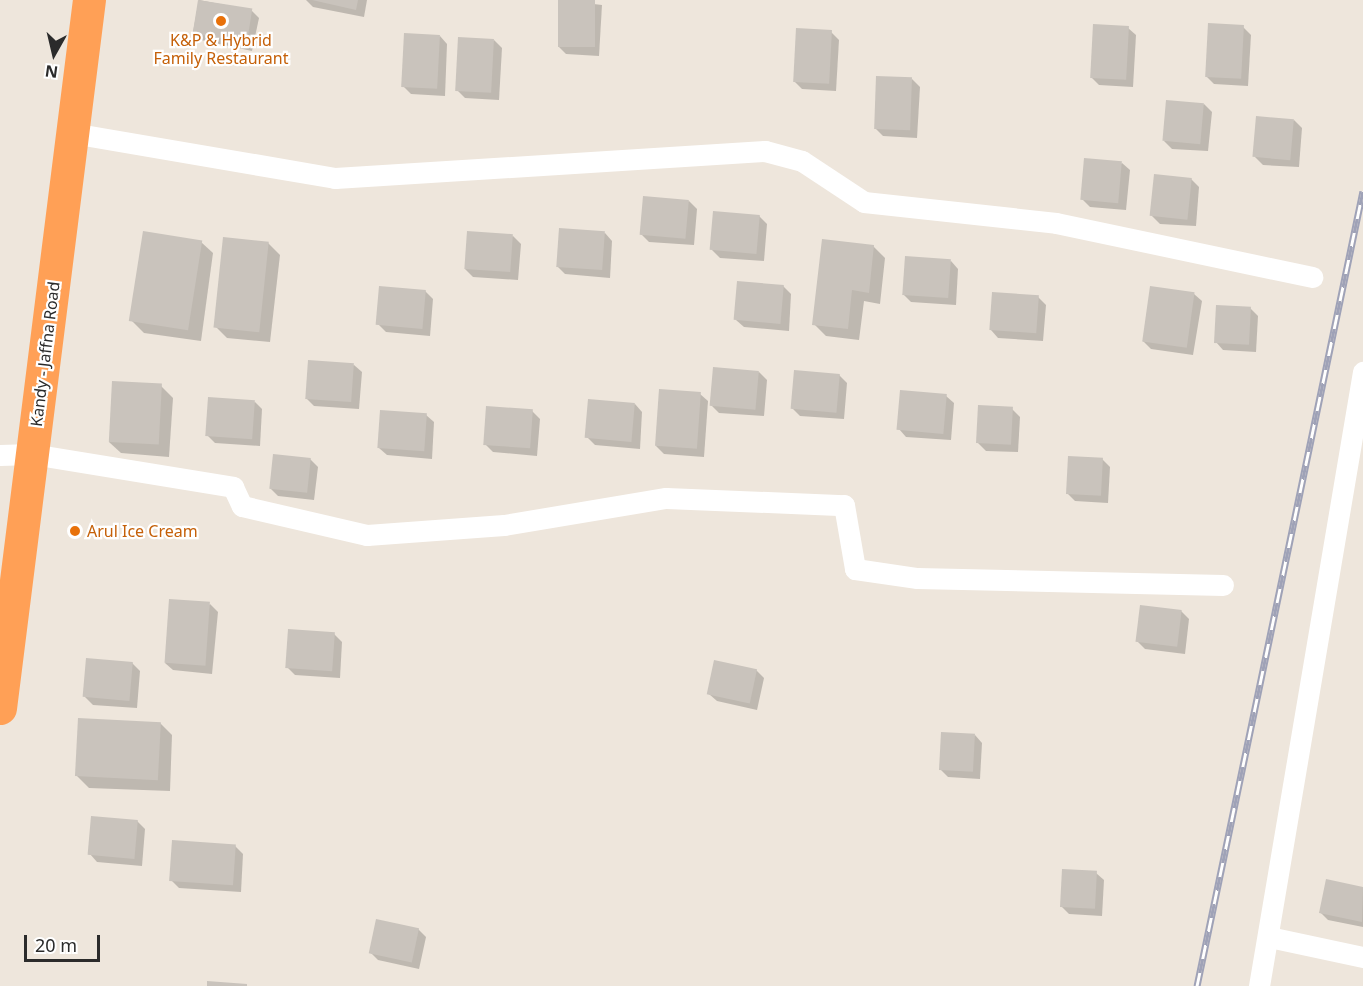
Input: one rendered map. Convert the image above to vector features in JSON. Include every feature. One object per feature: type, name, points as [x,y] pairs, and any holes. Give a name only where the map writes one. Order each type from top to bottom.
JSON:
[{"type":"highway","name":"Kandy - Jaffna Road","points":[[0,708],[89,0]]},
{"type":"street","points":[[72,133],[335,178],[765,151],[802,161],[864,202],[1056,223],[1312,277]]},
{"type":"street","points":[[1259,986],[1362,383]]},
{"type":"street","points":[[0,455],[32,454],[233,487],[242,506],[367,535],[504,525],[666,498],[844,505],[855,569],[917,578],[1223,585]]},
{"type":"street","points":[[1269,937],[1363,957]]},
{"type":"building","points":[[198,0],[252,9],[247,42],[193,34]]},
{"type":"building","points":[[312,0],[358,0],[356,10]]},
{"type":"building","points":[[558,0],[595,0],[595,47],[558,47]]},
{"type":"building","points":[[1208,23],[1244,25],[1241,79],[1205,77]]},
{"type":"building","points":[[1093,24],[1129,26],[1126,80],[1090,78]]},
{"type":"building","points":[[796,28],[832,30],[829,84],[793,82]]},
{"type":"building","points":[[404,33],[440,35],[437,89],[401,87]]},
{"type":"building","points":[[458,37],[494,39],[491,93],[455,91]]},
{"type":"building","points":[[876,76],[912,77],[910,130],[874,129]]},
{"type":"building","points":[[1166,100],[1204,103],[1200,144],[1162,141]]},
{"type":"building","points":[[1256,116],[1294,119],[1290,160],[1252,157]]},
{"type":"building","points":[[1084,158],[1122,161],[1118,203],[1080,200]]},
{"type":"building","points":[[1154,174],[1192,178],[1187,220],[1150,216]]},
{"type":"building","points":[[643,196],[689,200],[685,239],[640,235]]},
{"type":"building","points":[[713,211],[760,215],[756,254],[710,250]]},
{"type":"building","points":[[559,228],[605,231],[602,270],[556,267]]},
{"type":"building","points":[[143,231],[202,240],[188,330],[129,321]]},
{"type":"building","points":[[467,231],[513,234],[510,272],[464,269]]},
{"type":"building","points":[[223,237],[269,242],[259,332],[213,328]]},
{"type":"building","points":[[822,239],[874,245],[869,293],[852,290],[848,329],[812,325]]},
{"type":"building","points":[[905,256],[951,259],[948,298],[902,295]]},
{"type":"building","points":[[737,281],[784,285],[780,324],[734,320]]},
{"type":"building","points":[[379,286],[426,290],[422,329],[376,325]]},
{"type":"building","points":[[1150,286],[1195,292],[1187,348],[1142,341]]},
{"type":"building","points":[[992,292],[1039,295],[1036,333],[989,330]]},
{"type":"building","points":[[1216,305],[1251,307],[1249,345],[1214,343]]},
{"type":"building","points":[[308,360],[354,363],[351,402],[305,399]]},
{"type":"building","points":[[713,367],[759,371],[755,410],[710,406]]},
{"type":"building","points":[[794,370],[840,374],[836,413],[791,409]]},
{"type":"building","points":[[112,381],[162,384],[159,445],[109,442]]},
{"type":"building","points":[[659,389],[701,392],[697,449],[655,446]]},
{"type":"building","points":[[900,390],[947,394],[943,434],[897,430]]},
{"type":"building","points":[[208,397],[255,400],[252,439],[205,436]]},
{"type":"building","points":[[588,399],[635,403],[631,442],[585,438]]},
{"type":"building","points":[[978,405],[1013,407],[1011,445],[976,443]]},
{"type":"building","points":[[486,406],[533,409],[530,448],[483,445]]},
{"type":"building","points":[[380,410],[427,413],[424,451],[377,448]]},
{"type":"building","points":[[273,454],[311,458],[307,493],[269,489]]},
{"type":"building","points":[[1068,456],[1103,458],[1101,496],[1066,494]]},
{"type":"building","points":[[169,599],[210,602],[205,666],[165,663]]},
{"type":"building","points":[[1140,605],[1182,610],[1177,647],[1135,642]]},
{"type":"building","points":[[288,629],[335,632],[332,671],[285,668]]},
{"type":"building","points":[[86,658],[133,662],[129,701],[83,697]]},
{"type":"building","points":[[714,660],[757,669],[750,703],[707,694]]},
{"type":"building","points":[[78,718],[161,722],[158,780],[75,776]]},
{"type":"building","points":[[941,732],[975,734],[973,772],[939,770]]},
{"type":"building","points":[[91,816],[138,820],[134,859],[88,855]]},
{"type":"building","points":[[172,840],[236,844],[233,885],[169,881]]},
{"type":"building","points":[[1062,869],[1097,871],[1095,909],[1060,907]]},
{"type":"building","points":[[1326,879],[1363,887],[1362,922],[1319,913]]},
{"type":"building","points":[[376,919],[419,928],[412,962],[369,953]]},
{"type":"building","points":[[207,981],[247,984],[247,986],[207,986]]},
{"type":"railway","points":[[1197,986],[1363,191]]},
{"type":"place","name":"K&P & Hybrid Family Restaurant","points":[[221,21]]},
{"type":"place","name":"Arul Ice Cream","points":[[75,531]]}]
